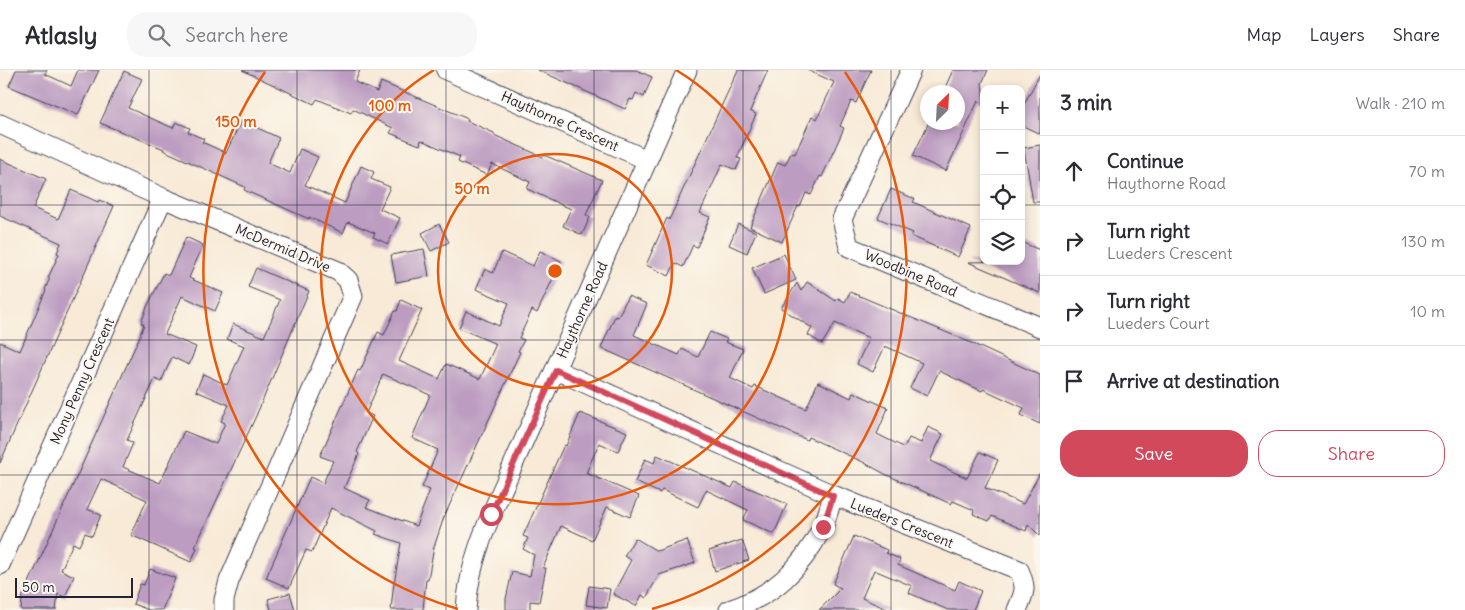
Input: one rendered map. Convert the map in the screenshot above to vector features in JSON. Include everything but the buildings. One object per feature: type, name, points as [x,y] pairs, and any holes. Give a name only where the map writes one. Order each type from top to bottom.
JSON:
[{"type":"street","name":"Haythorne Crescent","points":[[446,70],[647,160]]},
{"type":"street","name":"Haythorne Road","points":[[466,610],[467,595],[477,549],[687,70]]},
{"type":"street","name":"Woodbine Road","points":[[910,70],[842,219],[849,247],[1040,327]]},
{"type":"street","name":"McDermid Drive","points":[[0,124],[163,198],[338,271],[348,280],[352,296],[229,582],[224,600],[224,610]]},
{"type":"street","name":"Mony Penny Crescent","points":[[0,565],[163,198]]},
{"type":"street","name":"Lueders Crescent","points":[[556,370],[833,496],[1019,570],[1025,584],[1024,594],[1017,610]]},
{"type":"street","points":[[729,610],[745,605],[779,586],[802,562],[823,527],[833,496]]},
{"type":"route","points":[[491,514],[556,370],[833,496],[823,527]]}]
